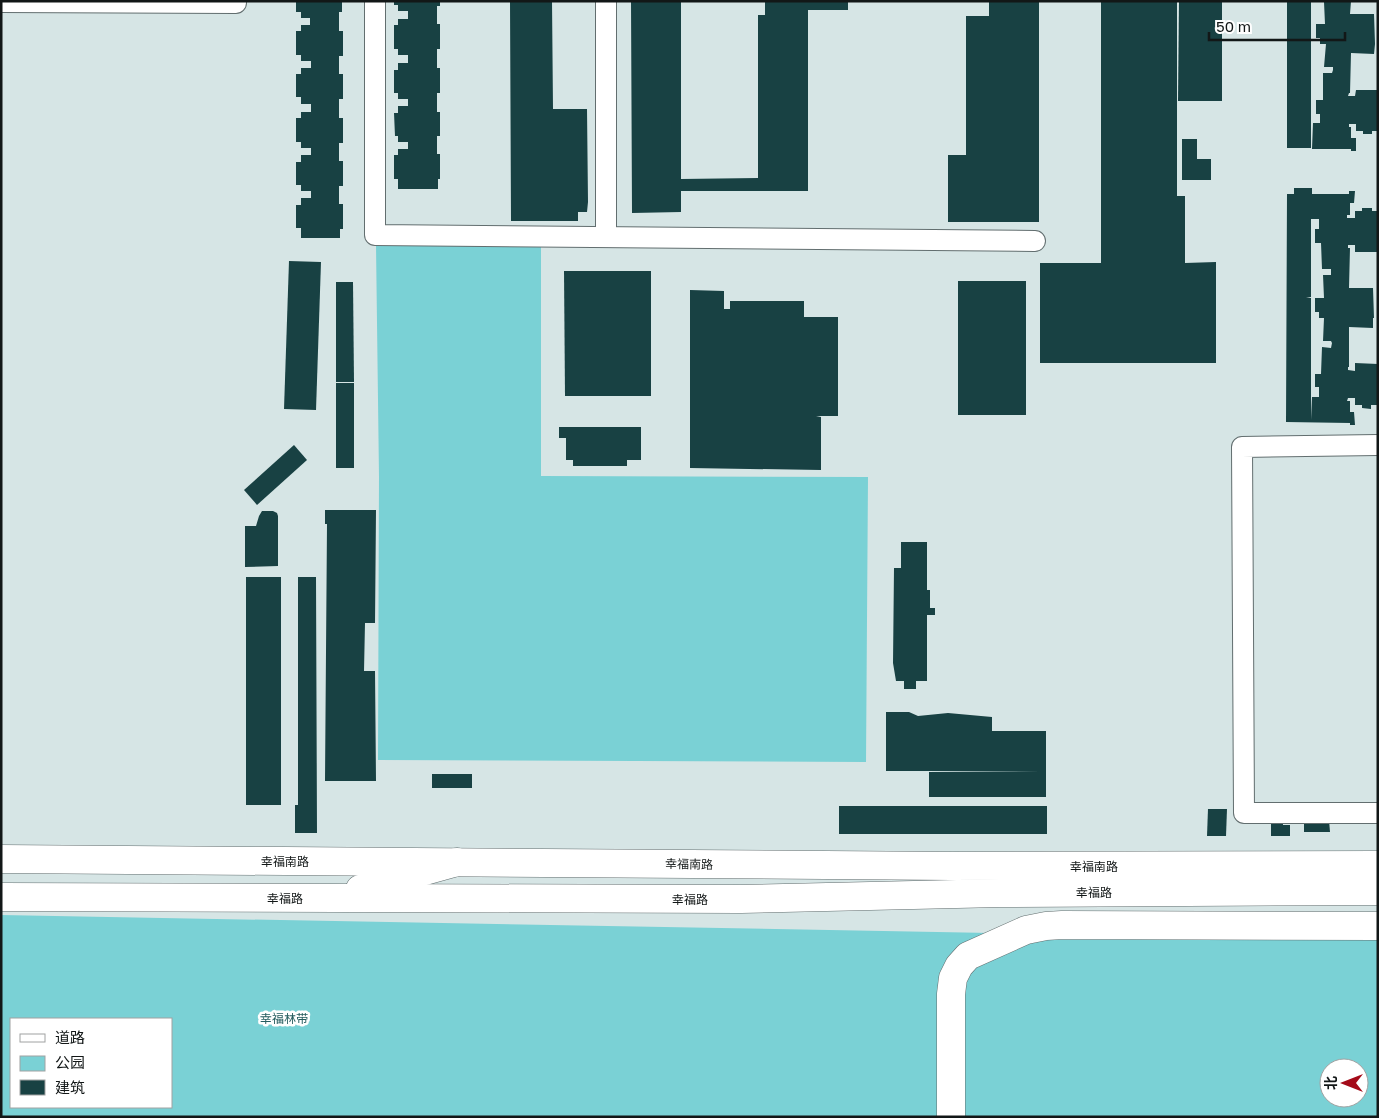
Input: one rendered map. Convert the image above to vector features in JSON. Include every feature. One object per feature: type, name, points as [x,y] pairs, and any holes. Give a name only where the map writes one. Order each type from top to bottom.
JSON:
[{"type":"main road","name":"幸福南路","points":[[1,859],[952,866],[1378,865]]},
{"type":"main road","points":[[328,898],[457,862]]},
{"type":"main road","name":"幸福路","points":[[1,898],[741,899],[1000,893],[1378,891]]},
{"type":"main road","points":[[952,1117],[951,994],[953,978],[959,966],[968,956],[1018,934],[1046,926],[1378,926]]},
{"type":"street","points":[[375,1],[375,234],[1035,241]]},
{"type":"street","points":[[606,1],[606,237]]},
{"type":"street","points":[[1,2],[236,3]]},
{"type":"street","points":[[1378,445],[1242,447],[1244,813],[1378,813]]},
{"type":"green space","points":[[376,245],[541,245],[541,476],[868,477],[866,762],[378,760],[379,476]]},
{"type":"green space","name":"幸福林带","points":[[1,915],[1378,940],[1378,1117],[1,1117]]},
{"type":"building","points":[[296,1],[342,1],[342,12],[339,12],[339,31],[343,31],[343,56],[339,56],[339,74],[343,74],[343,99],[339,99],[339,118],[343,118],[343,143],[339,143],[339,161],[343,161],[343,186],[339,186],[339,204],[343,204],[343,229],[340,229],[340,238],[301,238],[301,228],[296,228],[296,205],[301,205],[301,198],[311,198],[311,191],[301,191],[301,185],[296,185],[296,162],[301,162],[301,155],[311,155],[311,148],[301,148],[301,142],[296,142],[296,118],[301,118],[301,112],[311,112],[311,104],[301,104],[301,97],[296,97],[296,74],[301,74],[301,68],[311,68],[311,61],[301,61],[301,55],[296,55],[296,31],[301,31],[301,25],[310,25],[310,18],[301,18],[301,12],[296,12]]},
{"type":"building","points":[[394,1],[440,1],[440,6],[437,6],[437,24],[440,24],[440,49],[437,49],[437,68],[440,68],[440,93],[437,93],[437,112],[440,112],[440,136],[437,136],[437,154],[440,154],[438,189],[398,189],[398,179],[394,179],[394,155],[398,155],[398,149],[408,149],[408,142],[398,142],[398,136],[395,136],[394,113],[398,113],[398,106],[408,106],[408,99],[398,99],[398,93],[394,93],[394,70],[398,70],[398,63],[408,63],[408,55],[398,55],[398,49],[394,49],[394,25],[398,25],[398,19],[408,19],[408,11],[398,11],[398,5],[394,5]]},
{"type":"building","points":[[510,1],[552,1],[553,109],[587,109],[588,202],[587,212],[578,212],[578,221],[511,221]]},
{"type":"building","points":[[631,1],[681,1],[681,179],[758,178],[758,15],[808,15],[808,191],[681,191],[681,212],[632,213]]},
{"type":"building","points":[[765,1],[848,1],[848,10],[808,10],[808,15],[765,15]]},
{"type":"building","points":[[989,1],[1039,1],[1039,222],[948,222],[948,155],[966,155],[966,16],[989,16]]},
{"type":"building","points":[[1101,1],[1177,1],[1177,196],[1185,196],[1185,263],[1216,262],[1216,363],[1040,363],[1040,263],[1101,263]]},
{"type":"building","points":[[1179,1],[1222,1],[1222,101],[1178,101]]},
{"type":"building","points":[[1287,1],[1311,1],[1311,148],[1287,148]]},
{"type":"building","points":[[1351,1],[1350,14],[1374,14],[1375,44],[1374,54],[1351,53],[1350,93],[1348,96],[1355,96],[1356,90],[1378,90],[1378,131],[1372,131],[1372,134],[1363,134],[1363,131],[1356,131],[1356,124],[1349,124],[1349,127],[1351,127],[1351,138],[1356,138],[1356,151],[1351,151],[1351,149],[1312,149],[1313,123],[1320,123],[1320,114],[1316,114],[1316,100],[1323,100],[1323,73],[1332,73],[1333,70],[1333,67],[1324,67],[1326,44],[1320,44],[1320,38],[1316,38],[1316,24],[1325,24],[1324,2]]},
{"type":"building","points":[[1182,139],[1197,139],[1197,159],[1211,159],[1211,180],[1182,180]]},
{"type":"building","points":[[1294,188],[1312,188],[1312,194],[1349,194],[1349,191],[1355,191],[1354,203],[1350,203],[1350,215],[1347,215],[1347,218],[1355,218],[1355,211],[1362,211],[1362,208],[1372,208],[1372,211],[1378,211],[1378,252],[1355,252],[1355,245],[1348,245],[1348,248],[1350,248],[1349,288],[1373,288],[1374,318],[1373,328],[1349,327],[1348,370],[1355,371],[1355,363],[1378,364],[1378,405],[1371,405],[1371,409],[1362,408],[1362,405],[1355,405],[1355,398],[1348,398],[1347,401],[1350,401],[1350,412],[1354,412],[1355,425],[1350,425],[1350,423],[1286,422],[1287,194],[1294,194]],"holes":[[[1311,219],[1319,219],[1319,229],[1315,229],[1315,243],[1321,243],[1322,269],[1331,269],[1331,275],[1323,275],[1324,298],[1315,298],[1315,312],[1319,312],[1319,318],[1324,318],[1323,341],[1331,341],[1332,343],[1331,348],[1322,347],[1321,374],[1315,374],[1315,387],[1319,387],[1319,397],[1312,397],[1311,420],[1311,298],[1306,298],[1311,297]]]},
{"type":"building","points":[[289,261],[321,262],[316,410],[284,409]]},
{"type":"building","points":[[564,271],[651,271],[651,396],[565,396]]},
{"type":"building","points":[[958,281],[1026,281],[1026,415],[958,415]]},
{"type":"building","points":[[336,282],[353,282],[354,382],[336,382]]},
{"type":"building","points":[[690,290],[724,291],[724,309],[730,309],[730,301],[804,301],[804,317],[838,317],[838,416],[816,416],[821,417],[821,470],[690,468]]},
{"type":"building","points":[[336,383],[354,383],[354,468],[336,468]]},
{"type":"building","points":[[559,427],[641,427],[641,460],[627,460],[627,466],[573,466],[573,460],[566,460],[566,438],[559,438]]},
{"type":"building","points":[[294,445],[307,460],[257,505],[244,490]]},
{"type":"building","points":[[325,510],[376,510],[375,623],[365,623],[364,671],[375,671],[376,781],[325,781],[327,524],[325,524]]},
{"type":"building","points":[[262,511],[273,511],[278,516],[278,566],[245,567],[245,526],[256,526]]},
{"type":"building","points":[[901,542],[927,542],[927,590],[930,590],[930,608],[935,608],[935,615],[927,615],[927,681],[916,681],[916,689],[904,689],[904,681],[896,681],[893,663],[894,568],[901,568]]},
{"type":"building","points":[[246,577],[281,577],[281,805],[246,805]]},
{"type":"building","points":[[298,577],[316,577],[317,833],[295,833],[295,805],[298,805]]},
{"type":"building","points":[[886,712],[909,712],[918,716],[948,713],[992,717],[992,731],[1046,731],[1046,797],[929,797],[929,772],[1041,771],[886,771]]},
{"type":"building","points":[[432,774],[472,774],[472,788],[432,788]]},
{"type":"building","points":[[839,806],[1047,806],[1047,834],[839,834]]},
{"type":"building","points":[[1208,809],[1227,809],[1226,836],[1207,836]]},
{"type":"building","points":[[1271,809],[1282,809],[1283,825],[1290,825],[1290,836],[1271,836]]},
{"type":"building","points":[[1329,820],[1330,832],[1304,832],[1304,821]]}]
